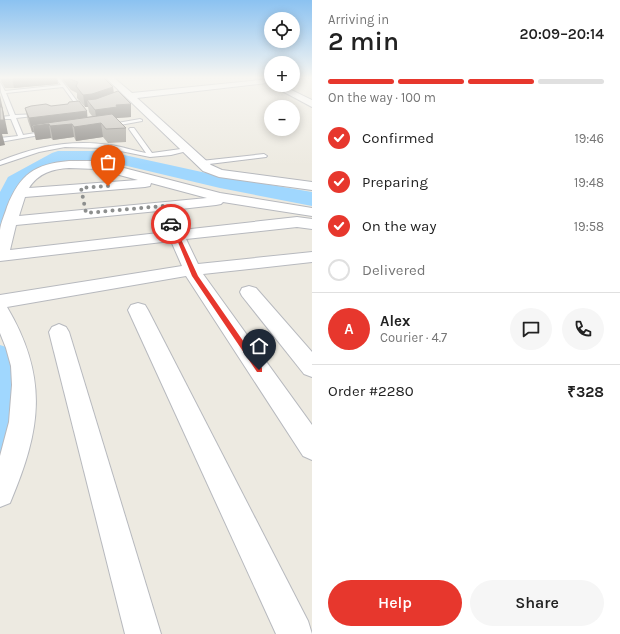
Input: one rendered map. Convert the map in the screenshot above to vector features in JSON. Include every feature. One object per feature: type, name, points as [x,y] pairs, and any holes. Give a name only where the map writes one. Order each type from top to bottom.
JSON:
[{"type":"street","points":[[141,107],[207,168],[219,173],[312,186]]},
{"type":"street","points":[[312,212],[229,199],[97,165],[62,165],[34,174],[26,182],[20,193],[0,256],[297,222],[312,224]]},
{"type":"street","points":[[78,174],[86,213]]},
{"type":"street","points":[[20,193],[161,182]]},
{"type":"street","points":[[11,221],[229,199]]},
{"type":"street","points":[[163,206],[192,270],[312,447]]},
{"type":"street","points":[[0,302],[192,270],[312,257]]},
{"type":"street","points":[[249,292],[312,368]]},
{"type":"street","points":[[138,310],[295,634]]},
{"type":"street","points":[[0,312],[17,348],[25,383],[23,421],[9,471],[0,494]]},
{"type":"street","points":[[59,332],[143,634]]},
{"type":"lane","points":[[9,107],[21,137]]},
{"type":"lane","points":[[79,107],[87,116]]},
{"type":"lane","points":[[75,111],[88,110]]},
{"type":"lane","points":[[0,118],[14,118],[44,114]]},
{"type":"lane","points":[[102,126],[140,120],[135,115]]},
{"type":"lane","points":[[132,129],[150,155]]},
{"type":"lane","points":[[0,140],[54,132]]},
{"type":"lane","points":[[0,162],[30,152],[62,146],[86,144],[107,146],[150,155],[188,150]]},
{"type":"lane","points":[[201,164],[264,156]]},
{"type":"building","points":[[0,107],[2,107],[4,120],[0,120]]},
{"type":"building","points":[[29,107],[83,107],[87,111],[29,118],[25,108]]},
{"type":"building","points":[[92,107],[117,107],[95,110]]},
{"type":"building","points":[[112,114],[126,128],[106,129],[101,123],[74,127],[72,124],[50,126],[49,124],[32,125]]},
{"type":"waterway","points":[[0,219],[15,181],[58,157],[106,156],[220,182],[312,199]]},
{"type":"waterway","points":[[0,358],[15,419],[0,443]]},
{"type":"way so far","points":[[108,186],[81,188],[86,213],[163,206],[171,224]]},
{"type":"route","points":[[171,224],[195,276],[259,370]]}]
